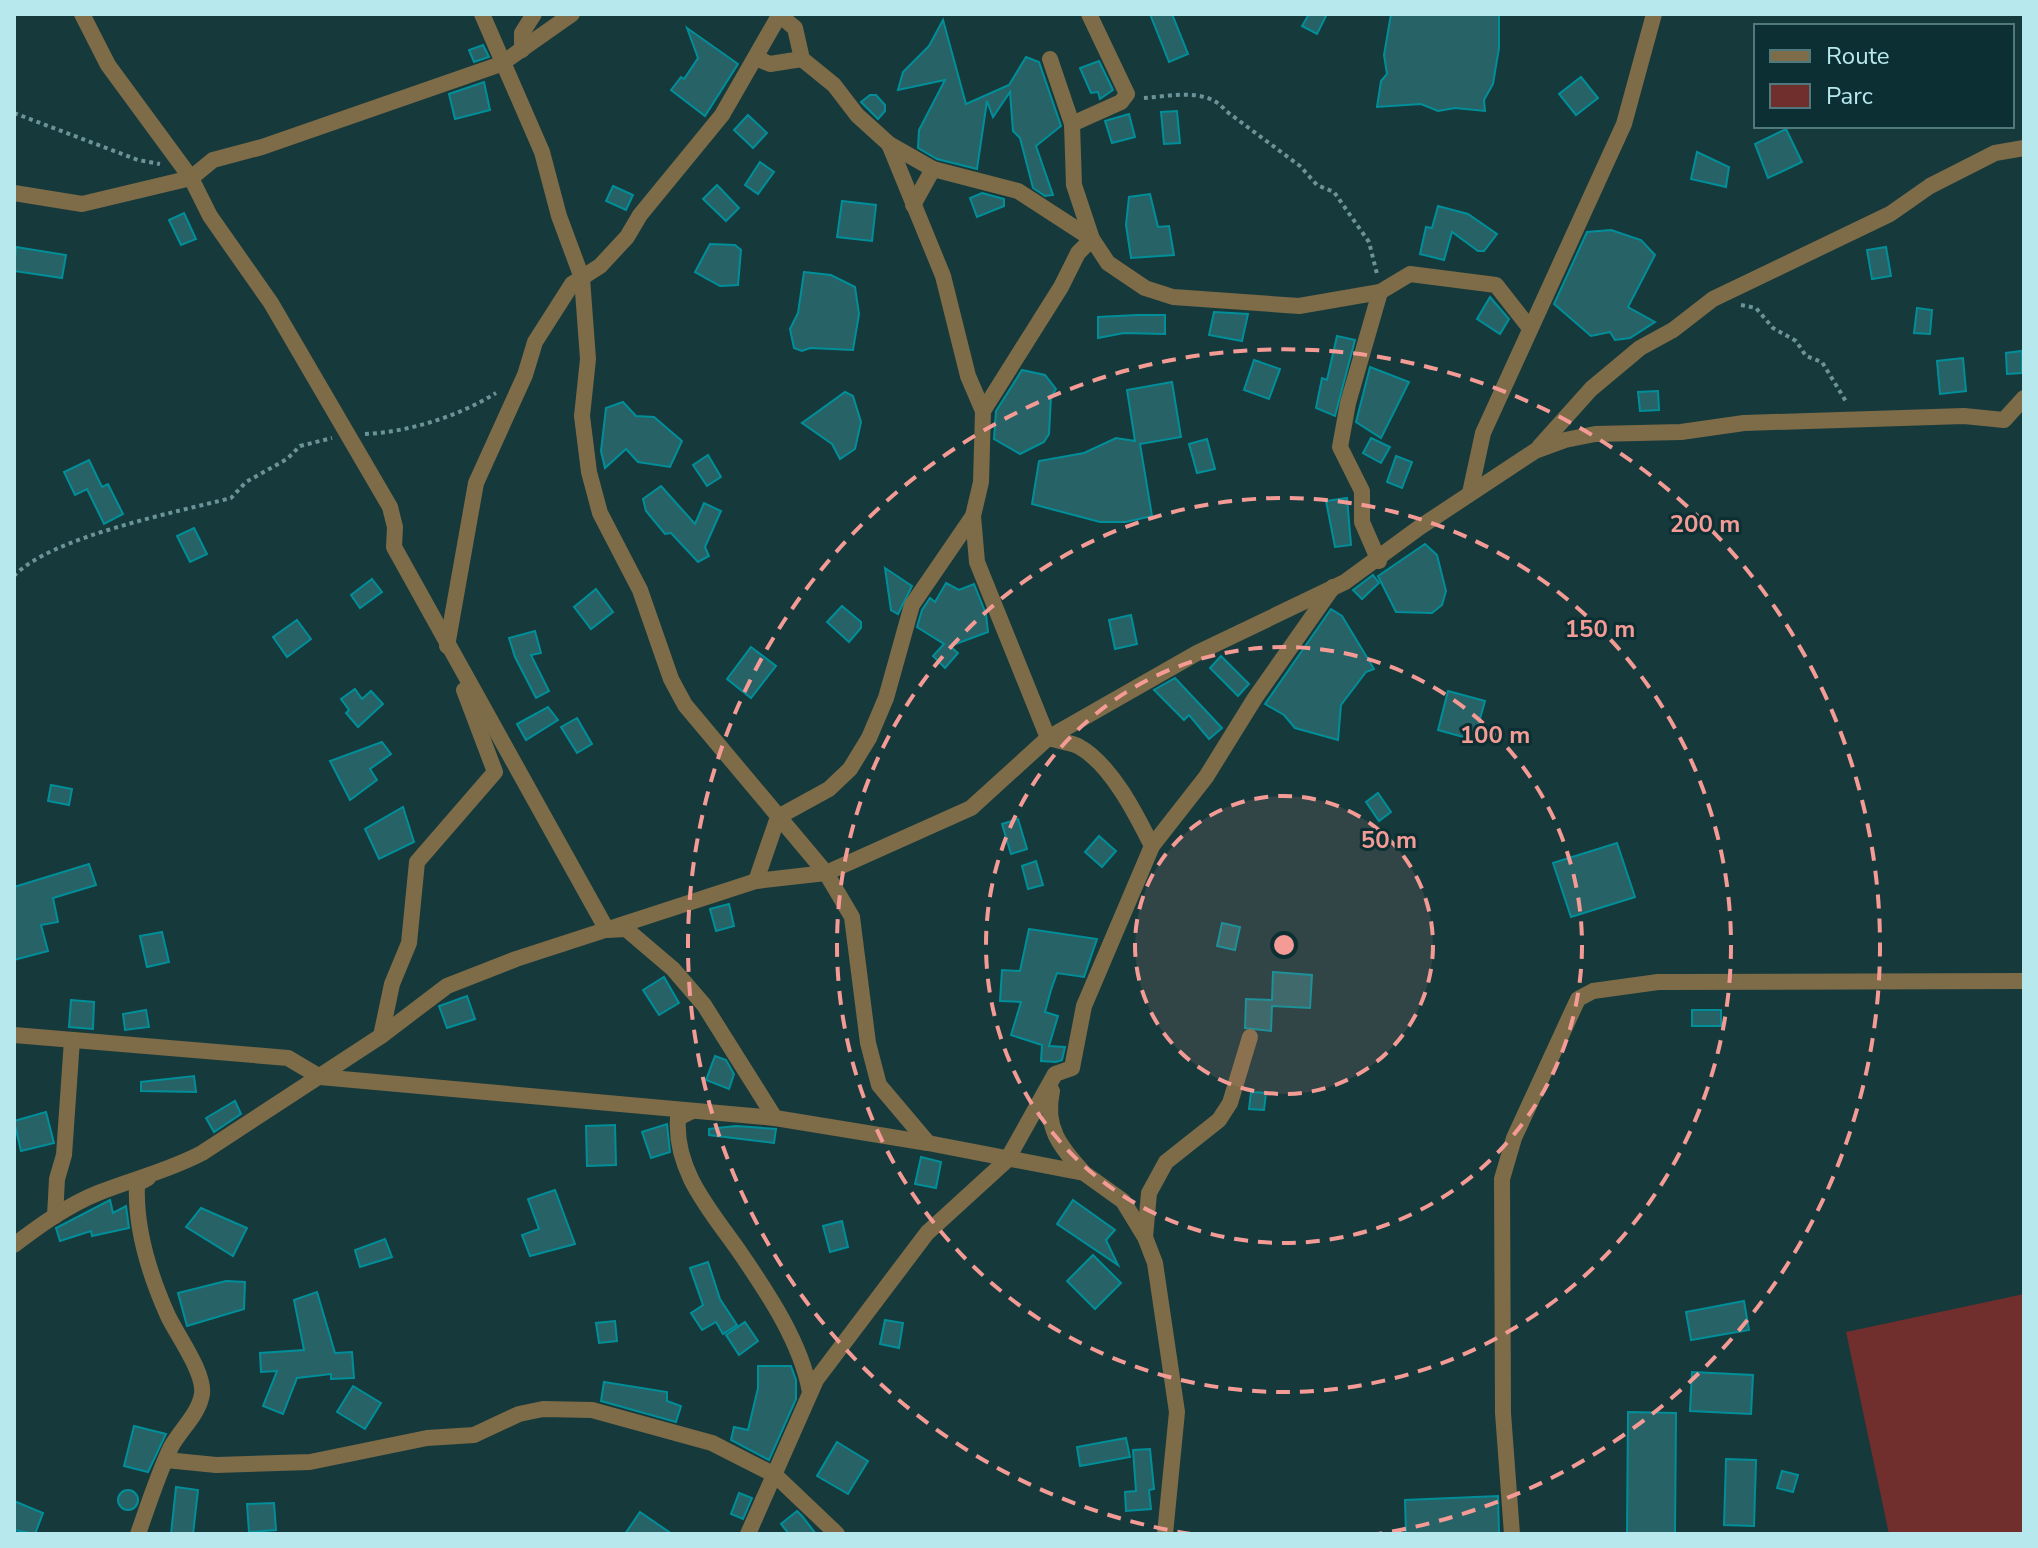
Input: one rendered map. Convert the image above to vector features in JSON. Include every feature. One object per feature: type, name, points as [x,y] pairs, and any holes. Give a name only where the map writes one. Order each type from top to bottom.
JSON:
[{"type":"street","points":[[82,14],[108,65],[191,178],[210,216],[271,303],[345,435],[390,507],[395,527],[394,547],[607,930]]},
{"type":"street","points":[[482,14],[501,64],[542,152],[559,216],[582,278],[588,359],[582,416],[589,472],[600,513],[640,590],[671,679],[685,705],[826,873],[852,917],[868,1043],[879,1085],[928,1143]]},
{"type":"street","points":[[522,50],[522,33],[534,14]]},
{"type":"street","points":[[14,193],[82,204],[191,178],[213,160],[262,147],[501,64],[572,14]]},
{"type":"street","points":[[381,1036],[392,984],[409,943],[417,862],[495,772],[446,642],[476,483],[525,375],[535,342],[559,300],[572,284],[600,266],[627,237],[640,215],[722,115],[779,14],[795,28],[802,59],[834,85],[857,115],[889,144],[933,169],[1018,191],[1092,239]]},
{"type":"street","points":[[1072,124],[1126,99],[1127,94],[1089,14]]},
{"type":"street","points":[[1470,493],[1483,433],[1624,124],[1654,14]]},
{"type":"street","points":[[756,58],[770,64],[802,59]]},
{"type":"street","points":[[1050,59],[1072,124],[1074,185],[1092,239],[1108,263],[1145,288],[1173,297],[1299,306],[1380,292],[1410,274],[1496,285],[1529,327]]},
{"type":"street","points":[[889,144],[943,276],[968,376],[983,411],[981,482],[973,516],[977,562],[1048,738]]},
{"type":"street","points":[[1535,451],[1591,389],[1640,348],[1673,330],[1713,299],[1890,214],[1930,186],[1995,153],[2024,148]]},
{"type":"street","points":[[913,205],[933,169]]},
{"type":"street","points":[[983,411],[1061,287],[1078,253],[1092,239]]},
{"type":"street","points":[[1379,561],[1362,522],[1362,491],[1340,447],[1348,403],[1380,292]]},
{"type":"street","points":[[138,1534],[166,1460],[202,1393],[201,1380],[167,1314],[146,1251],[136,1204],[137,1184],[202,1153],[381,1036],[447,986],[756,881],[826,873],[971,808],[1048,738],[1197,653],[1335,584],[1345,582],[1535,451],[1565,440],[1595,434],[1681,432],[1744,423],[1964,416],[2004,420],[2024,398]]},
{"type":"street","points":[[756,881],[778,817],[829,789],[850,769],[869,738],[886,698],[912,605],[973,516]]},
{"type":"street","points":[[748,1534],[810,1392],[927,1233],[1007,1160],[1055,1074],[1072,1068],[1084,1006],[1152,846],[1206,777],[1255,698],[1335,584]]},
{"type":"street","points":[[1048,738],[1078,746],[1100,766],[1128,800],[1152,846]]},
{"type":"street","points":[[607,930],[626,929],[673,969],[704,1005],[775,1118]]},
{"type":"street","points":[[1512,1534],[1503,1413],[1502,1179],[1514,1138],[1578,999],[1593,991],[1658,982],[2024,981]]},
{"type":"street","points":[[14,1035],[288,1058],[320,1077],[775,1118],[1084,1173]]},
{"type":"street","points":[[1145,1237],[1149,1193],[1166,1162],[1219,1120],[1230,1103],[1250,1037]]},
{"type":"street","points":[[55,1216],[57,1179],[64,1155],[72,1040]]},
{"type":"street","points":[[1055,1074],[1048,1111],[1052,1131],[1084,1173],[1123,1201],[1145,1237],[1155,1263],[1177,1412],[1165,1534]]},
{"type":"street","points":[[692,1111],[678,1118],[677,1138],[689,1175],[712,1218],[741,1254],[804,1361],[810,1392]]},
{"type":"street","points":[[14,1245],[55,1216],[96,1194],[155,1175]]},
{"type":"street","points":[[166,1460],[216,1465],[310,1462],[427,1438],[474,1435],[519,1414],[543,1409],[592,1410],[712,1443],[775,1475],[837,1534]]},
{"type":"path","points":[[1126,99],[1197,95],[1217,100],[1226,111],[1300,166],[1317,185],[1334,192],[1346,206],[1369,242],[1380,292]]},
{"type":"path","points":[[14,113],[138,160],[162,164],[191,178]]},
{"type":"path","points":[[1713,299],[1756,308],[1773,328],[1796,341],[1806,356],[1822,362],[1861,420]]},
{"type":"path","points":[[14,576],[26,563],[82,540],[231,498],[246,482],[287,459],[300,446],[345,435],[395,433],[479,404],[525,375]]},
{"type":"green space","points":[[2024,1294],[2024,1534],[1889,1534],[1846,1332]]},
{"type":"building","points":[[1150,14],[1172,14],[1188,54],[1169,62]]},
{"type":"building","points":[[1309,14],[1327,14],[1317,34],[1302,26]]},
{"type":"building","points":[[1391,14],[1499,14],[1499,48],[1493,84],[1484,100],[1485,111],[1455,108],[1438,111],[1421,104],[1377,107],[1381,81],[1387,74],[1384,55]]},
{"type":"building","points":[[943,20],[966,104],[1009,85],[1026,57],[1039,62],[1061,126],[1036,146],[1053,195],[1045,196],[1033,188],[1020,138],[1013,131],[1010,92],[993,117],[987,101],[977,169],[937,159],[918,148],[919,130],[945,80],[898,90],[903,72],[929,46]]},
{"type":"building","points":[[687,28],[738,64],[705,116],[671,90],[681,77],[684,79],[698,58]]},
{"type":"building","points":[[483,45],[489,57],[474,62],[469,50]]},
{"type":"building","points":[[1099,61],[1113,90],[1100,99],[1098,92],[1091,93],[1080,68]]},
{"type":"building","points":[[1581,77],[1598,98],[1576,115],[1559,94]]},
{"type":"building","points":[[484,82],[490,110],[455,119],[449,94]]},
{"type":"building","points":[[870,95],[876,95],[885,105],[885,111],[878,119],[861,102]]},
{"type":"building","points":[[1177,111],[1180,143],[1164,144],[1161,112]]},
{"type":"building","points":[[1129,114],[1135,137],[1112,143],[1105,121]]},
{"type":"building","points":[[748,115],[767,133],[753,148],[734,130]]},
{"type":"building","points":[[1786,129],[1802,162],[1768,178],[1755,144]]},
{"type":"building","points":[[1697,152],[1729,167],[1726,187],[1691,179]]},
{"type":"building","points":[[760,162],[774,172],[758,194],[745,185]]},
{"type":"building","points":[[717,185],[739,208],[726,221],[703,199]]},
{"type":"building","points":[[613,186],[633,195],[626,210],[606,201]]},
{"type":"building","points":[[982,193],[1004,199],[1004,206],[977,217],[970,198]]},
{"type":"building","points":[[1150,194],[1158,227],[1169,226],[1174,255],[1131,258],[1126,225],[1129,197]]},
{"type":"building","points":[[842,201],[876,205],[872,241],[837,237]]},
{"type":"building","points":[[1438,206],[1468,214],[1497,234],[1484,251],[1478,251],[1452,232],[1444,260],[1420,254],[1426,227],[1432,228]]},
{"type":"building","points":[[184,213],[196,239],[181,245],[169,220]]},
{"type":"building","points":[[1611,230],[1641,240],[1655,255],[1628,307],[1655,322],[1630,338],[1615,340],[1610,332],[1591,336],[1554,304],[1587,232]]},
{"type":"building","points":[[710,244],[735,245],[741,250],[738,285],[720,286],[695,272]]},
{"type":"building","points":[[16,247],[66,255],[62,278],[14,271]]},
{"type":"building","points":[[1886,247],[1891,276],[1872,279],[1867,250]]},
{"type":"building","points":[[804,272],[831,275],[855,287],[859,314],[853,350],[810,348],[802,351],[794,348],[790,329],[798,313]]},
{"type":"building","points":[[1490,297],[1509,319],[1500,334],[1477,319]]},
{"type":"building","points":[[1917,308],[1932,310],[1930,334],[1914,333]]},
{"type":"building","points":[[1214,312],[1248,314],[1242,341],[1209,335]]},
{"type":"building","points":[[1165,315],[1165,334],[1124,333],[1098,338],[1098,317]]},
{"type":"building","points":[[1337,336],[1355,340],[1335,416],[1316,408],[1322,378],[1327,380]]},
{"type":"building","points":[[2022,351],[2022,373],[2007,374],[2006,353]]},
{"type":"building","points":[[1963,358],[1966,391],[1940,394],[1937,361]]},
{"type":"building","points":[[1254,360],[1280,369],[1269,399],[1244,390]]},
{"type":"building","points":[[1370,367],[1409,382],[1381,438],[1356,422]]},
{"type":"building","points":[[1022,370],[1045,375],[1056,389],[1051,397],[1049,434],[1044,442],[1020,454],[994,439],[996,411]]},
{"type":"building","points":[[1172,382],[1181,437],[1140,444],[1152,516],[1126,522],[1100,522],[1032,504],[1039,461],[1084,453],[1116,438],[1135,441],[1127,390]]},
{"type":"building","points":[[1658,391],[1659,410],[1640,411],[1638,392]]},
{"type":"building","points":[[845,392],[853,396],[861,422],[855,449],[840,459],[832,444],[802,423]]},
{"type":"building","points":[[623,402],[636,416],[654,417],[682,441],[670,467],[638,462],[626,449],[605,468],[601,451],[606,408]]},
{"type":"building","points":[[1371,438],[1390,447],[1381,463],[1363,453]]},
{"type":"building","points":[[1207,439],[1215,469],[1197,473],[1189,444]]},
{"type":"building","points":[[708,455],[721,477],[707,486],[693,465]]},
{"type":"building","points":[[1396,456],[1412,462],[1402,488],[1387,482]]},
{"type":"building","points":[[89,460],[102,487],[108,484],[123,514],[104,524],[87,489],[75,495],[64,472]]},
{"type":"building","points":[[661,486],[695,524],[704,503],[721,511],[705,547],[709,556],[698,562],[671,533],[665,534],[646,511],[643,499]]},
{"type":"building","points":[[1347,498],[1351,545],[1335,547],[1326,501]]},
{"type":"building","points":[[194,528],[207,554],[190,562],[177,536]]},
{"type":"building","points":[[1425,544],[1437,555],[1446,591],[1442,605],[1432,613],[1396,612],[1378,576]]},
{"type":"building","points":[[885,568],[912,586],[898,614],[891,610]]},
{"type":"building","points":[[1373,575],[1379,583],[1362,599],[1353,590]]},
{"type":"building","points":[[372,579],[382,592],[360,608],[351,595]]},
{"type":"building","points":[[946,583],[959,590],[974,584],[986,614],[988,632],[950,646],[958,653],[945,668],[933,656],[944,644],[917,627],[922,610],[930,598],[935,602]]},
{"type":"building","points":[[596,589],[613,612],[591,629],[574,607]]},
{"type":"building","points":[[842,606],[861,622],[861,628],[849,642],[827,622]]},
{"type":"building","points":[[1331,609],[1342,616],[1374,669],[1366,672],[1341,705],[1338,740],[1295,728],[1284,715],[1265,704]]},
{"type":"building","points":[[1131,615],[1137,644],[1115,649],[1109,620]]},
{"type":"building","points":[[297,620],[311,639],[287,657],[273,637]]},
{"type":"building","points":[[535,631],[541,653],[531,655],[549,691],[536,698],[509,638]]},
{"type":"building","points":[[751,647],[776,666],[751,698],[727,679]]},
{"type":"building","points":[[1221,656],[1249,684],[1238,696],[1210,668]]},
{"type":"building","points":[[1175,678],[1222,728],[1209,739],[1189,715],[1184,720],[1154,690]]},
{"type":"building","points":[[355,689],[362,699],[371,691],[383,704],[358,727],[346,713],[349,710],[341,699]]},
{"type":"building","points":[[1448,691],[1485,701],[1474,740],[1438,730]]},
{"type":"building","points":[[548,707],[558,720],[526,740],[517,724]]},
{"type":"building","points":[[577,718],[592,744],[577,753],[561,727]]},
{"type":"building","points":[[382,742],[391,754],[370,769],[377,780],[350,800],[330,761]]},
{"type":"building","points":[[51,785],[72,789],[69,805],[48,801]]},
{"type":"building","points":[[1378,793],[1391,812],[1379,821],[1366,802]]},
{"type":"building","points":[[403,807],[414,842],[379,859],[365,829]]},
{"type":"building","points":[[1018,819],[1027,849],[1011,854],[1002,824]]},
{"type":"building","points":[[1099,836],[1116,851],[1102,867],[1085,852]]},
{"type":"building","points":[[1617,843],[1635,897],[1571,917],[1553,863]]},
{"type":"building","points":[[1036,861],[1043,885],[1028,889],[1022,866]]},
{"type":"building","points":[[89,864],[96,885],[53,898],[58,922],[41,925],[48,951],[14,960],[14,887]]},
{"type":"building","points":[[729,904],[734,926],[716,931],[710,909]]},
{"type":"building","points":[[1222,923],[1240,927],[1235,950],[1217,946]]},
{"type":"building","points":[[1029,929],[1097,939],[1084,977],[1057,973],[1051,990],[1045,1012],[1058,1016],[1049,1046],[1065,1047],[1062,1060],[1056,1062],[1041,1061],[1042,1045],[1011,1035],[1021,1002],[1000,1001],[1002,970],[1020,971]]},
{"type":"building","points":[[162,932],[169,962],[147,967],[140,936]]},
{"type":"building","points":[[1273,972],[1312,975],[1310,1008],[1272,1006],[1271,1031],[1245,1028],[1246,999],[1272,1000]]},
{"type":"building","points":[[664,977],[679,1003],[659,1015],[643,990]]},
{"type":"building","points":[[467,996],[475,1019],[447,1028],[439,1006]]},
{"type":"building","points":[[71,1000],[94,1002],[93,1029],[69,1027]]},
{"type":"building","points":[[146,1010],[149,1027],[125,1030],[123,1014]]},
{"type":"building","points":[[1692,1010],[1721,1010],[1721,1026],[1692,1026]]},
{"type":"building","points":[[715,1056],[726,1060],[734,1074],[729,1089],[706,1080]]},
{"type":"building","points":[[194,1076],[196,1092],[141,1091],[141,1082]]},
{"type":"building","points":[[1251,1092],[1266,1093],[1264,1110],[1249,1109]]},
{"type":"building","points":[[235,1101],[241,1114],[214,1132],[206,1118]]},
{"type":"building","points":[[46,1112],[54,1143],[21,1151],[14,1121]]},
{"type":"building","points":[[667,1124],[670,1152],[651,1158],[642,1132]]},
{"type":"building","points":[[615,1125],[616,1165],[587,1166],[586,1126]]},
{"type":"building","points":[[736,1126],[776,1129],[774,1143],[709,1135],[709,1129]]},
{"type":"building","points":[[921,1157],[941,1162],[936,1188],[915,1184]]},
{"type":"building","points":[[555,1190],[575,1244],[530,1256],[522,1235],[539,1229],[528,1199]]},
{"type":"building","points":[[110,1200],[113,1213],[126,1206],[129,1228],[92,1236],[91,1231],[60,1241],[56,1228]]},
{"type":"building","points":[[1073,1200],[1115,1230],[1106,1240],[1118,1265],[1057,1224]]},
{"type":"building","points":[[201,1208],[247,1228],[233,1256],[186,1227]]},
{"type":"building","points":[[842,1221],[848,1247],[830,1252],[823,1226]]},
{"type":"building","points":[[385,1239],[392,1257],[360,1267],[355,1250]]},
{"type":"building","points":[[1093,1255],[1121,1283],[1095,1309],[1067,1281]]},
{"type":"building","points":[[708,1262],[720,1299],[737,1325],[723,1334],[716,1322],[702,1330],[691,1313],[703,1305],[690,1268]]},
{"type":"building","points":[[226,1281],[245,1282],[244,1309],[187,1326],[178,1293]]},
{"type":"building","points":[[317,1292],[335,1353],[352,1352],[354,1378],[331,1379],[331,1374],[297,1378],[283,1414],[263,1406],[277,1371],[261,1372],[260,1353],[304,1350],[294,1300]]},
{"type":"building","points":[[1744,1301],[1749,1330],[1691,1340],[1686,1312]]},
{"type":"building","points":[[885,1320],[903,1323],[899,1348],[880,1344]]},
{"type":"building","points":[[615,1321],[617,1341],[599,1343],[596,1323]]},
{"type":"building","points":[[745,1322],[758,1341],[739,1355],[726,1335]]},
{"type":"building","points":[[758,1366],[791,1366],[796,1380],[796,1399],[769,1460],[731,1440],[734,1427],[748,1430],[758,1388]]},
{"type":"building","points":[[1692,1372],[1753,1375],[1751,1414],[1690,1411]]},
{"type":"building","points":[[604,1382],[667,1392],[667,1401],[681,1406],[676,1422],[601,1401]]},
{"type":"building","points":[[353,1386],[381,1403],[365,1429],[337,1412]]},
{"type":"building","points":[[1628,1412],[1676,1413],[1675,1534],[1627,1534]]},
{"type":"building","points":[[134,1426],[166,1434],[148,1472],[124,1466]]},
{"type":"building","points":[[1126,1438],[1130,1457],[1080,1466],[1077,1447]]},
{"type":"building","points":[[837,1442],[868,1461],[848,1494],[817,1476]]},
{"type":"building","points":[[1150,1449],[1154,1489],[1149,1490],[1151,1509],[1126,1511],[1125,1492],[1136,1491],[1133,1450]]},
{"type":"building","points":[[1726,1459],[1756,1460],[1754,1526],[1724,1525]]},
{"type":"building","points":[[1782,1471],[1798,1475],[1793,1492],[1777,1488]]},
{"type":"building","points":[[176,1487],[198,1490],[193,1534],[171,1534]]},
{"type":"building","points":[[128,1490],[135,1493],[138,1500],[135,1507],[128,1510],[121,1507],[118,1500],[121,1493]]},
{"type":"building","points":[[739,1493],[752,1498],[743,1519],[731,1514]]},
{"type":"building","points":[[1498,1496],[1499,1534],[1406,1534],[1405,1500]]},
{"type":"building","points":[[14,1501],[43,1513],[35,1534],[14,1530]]},
{"type":"building","points":[[274,1503],[276,1530],[249,1532],[247,1504]]},
{"type":"building","points":[[797,1511],[816,1534],[789,1534],[781,1524]]},
{"type":"building","points":[[640,1512],[672,1534],[625,1534]]}]
